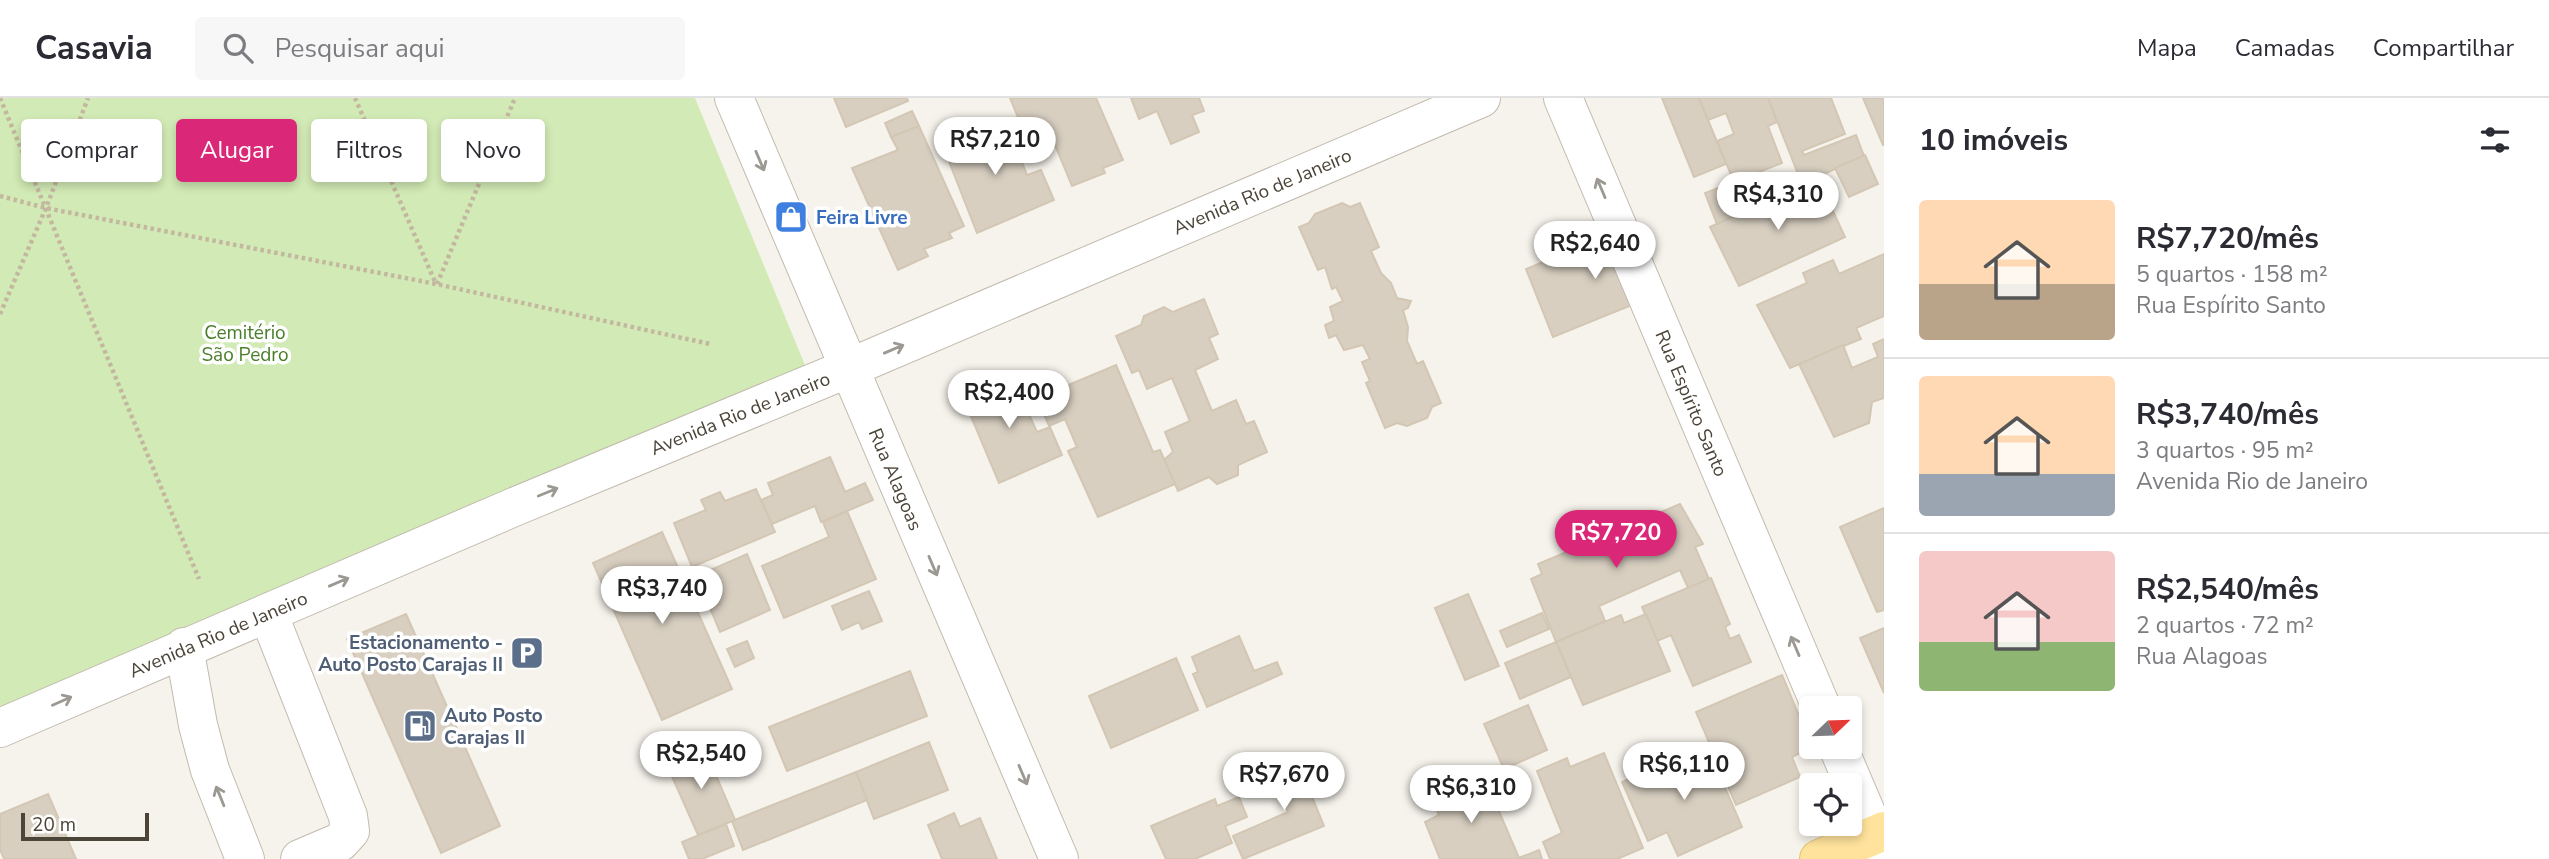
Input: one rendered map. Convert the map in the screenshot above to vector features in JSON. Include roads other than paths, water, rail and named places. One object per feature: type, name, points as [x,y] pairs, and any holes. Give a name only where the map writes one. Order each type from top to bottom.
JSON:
[{"type":"main road","points":[[1819,859],[1881,840]]},
{"type":"street","name":"Rua Alagoas","points":[[734,98],[1059,859]]},
{"type":"street","name":"Avenida Rio de Janeiro","points":[[0,728],[184,647],[849,368],[1481,98]]},
{"type":"street","name":"Rua Espírito Santo","points":[[1563,98],[1816,696]]},
{"type":"street","points":[[268,613],[348,816],[350,831],[341,842],[300,859]]},
{"type":"street","points":[[184,647],[198,725],[210,770],[245,859]]},
{"type":"street","points":[[1844,760],[1881,840]]},
{"type":"place","name":"Feira Livre","points":[[791,217]]},
{"type":"place","name":"Estacionamento - Auto Posto Carajas II","points":[[527,653]]},
{"type":"place","name":"Auto Posto Carajas II","points":[[420,726]]},
{"type":"park label","name":"Cemitério São Pedro","points":[[245,343]]}]
